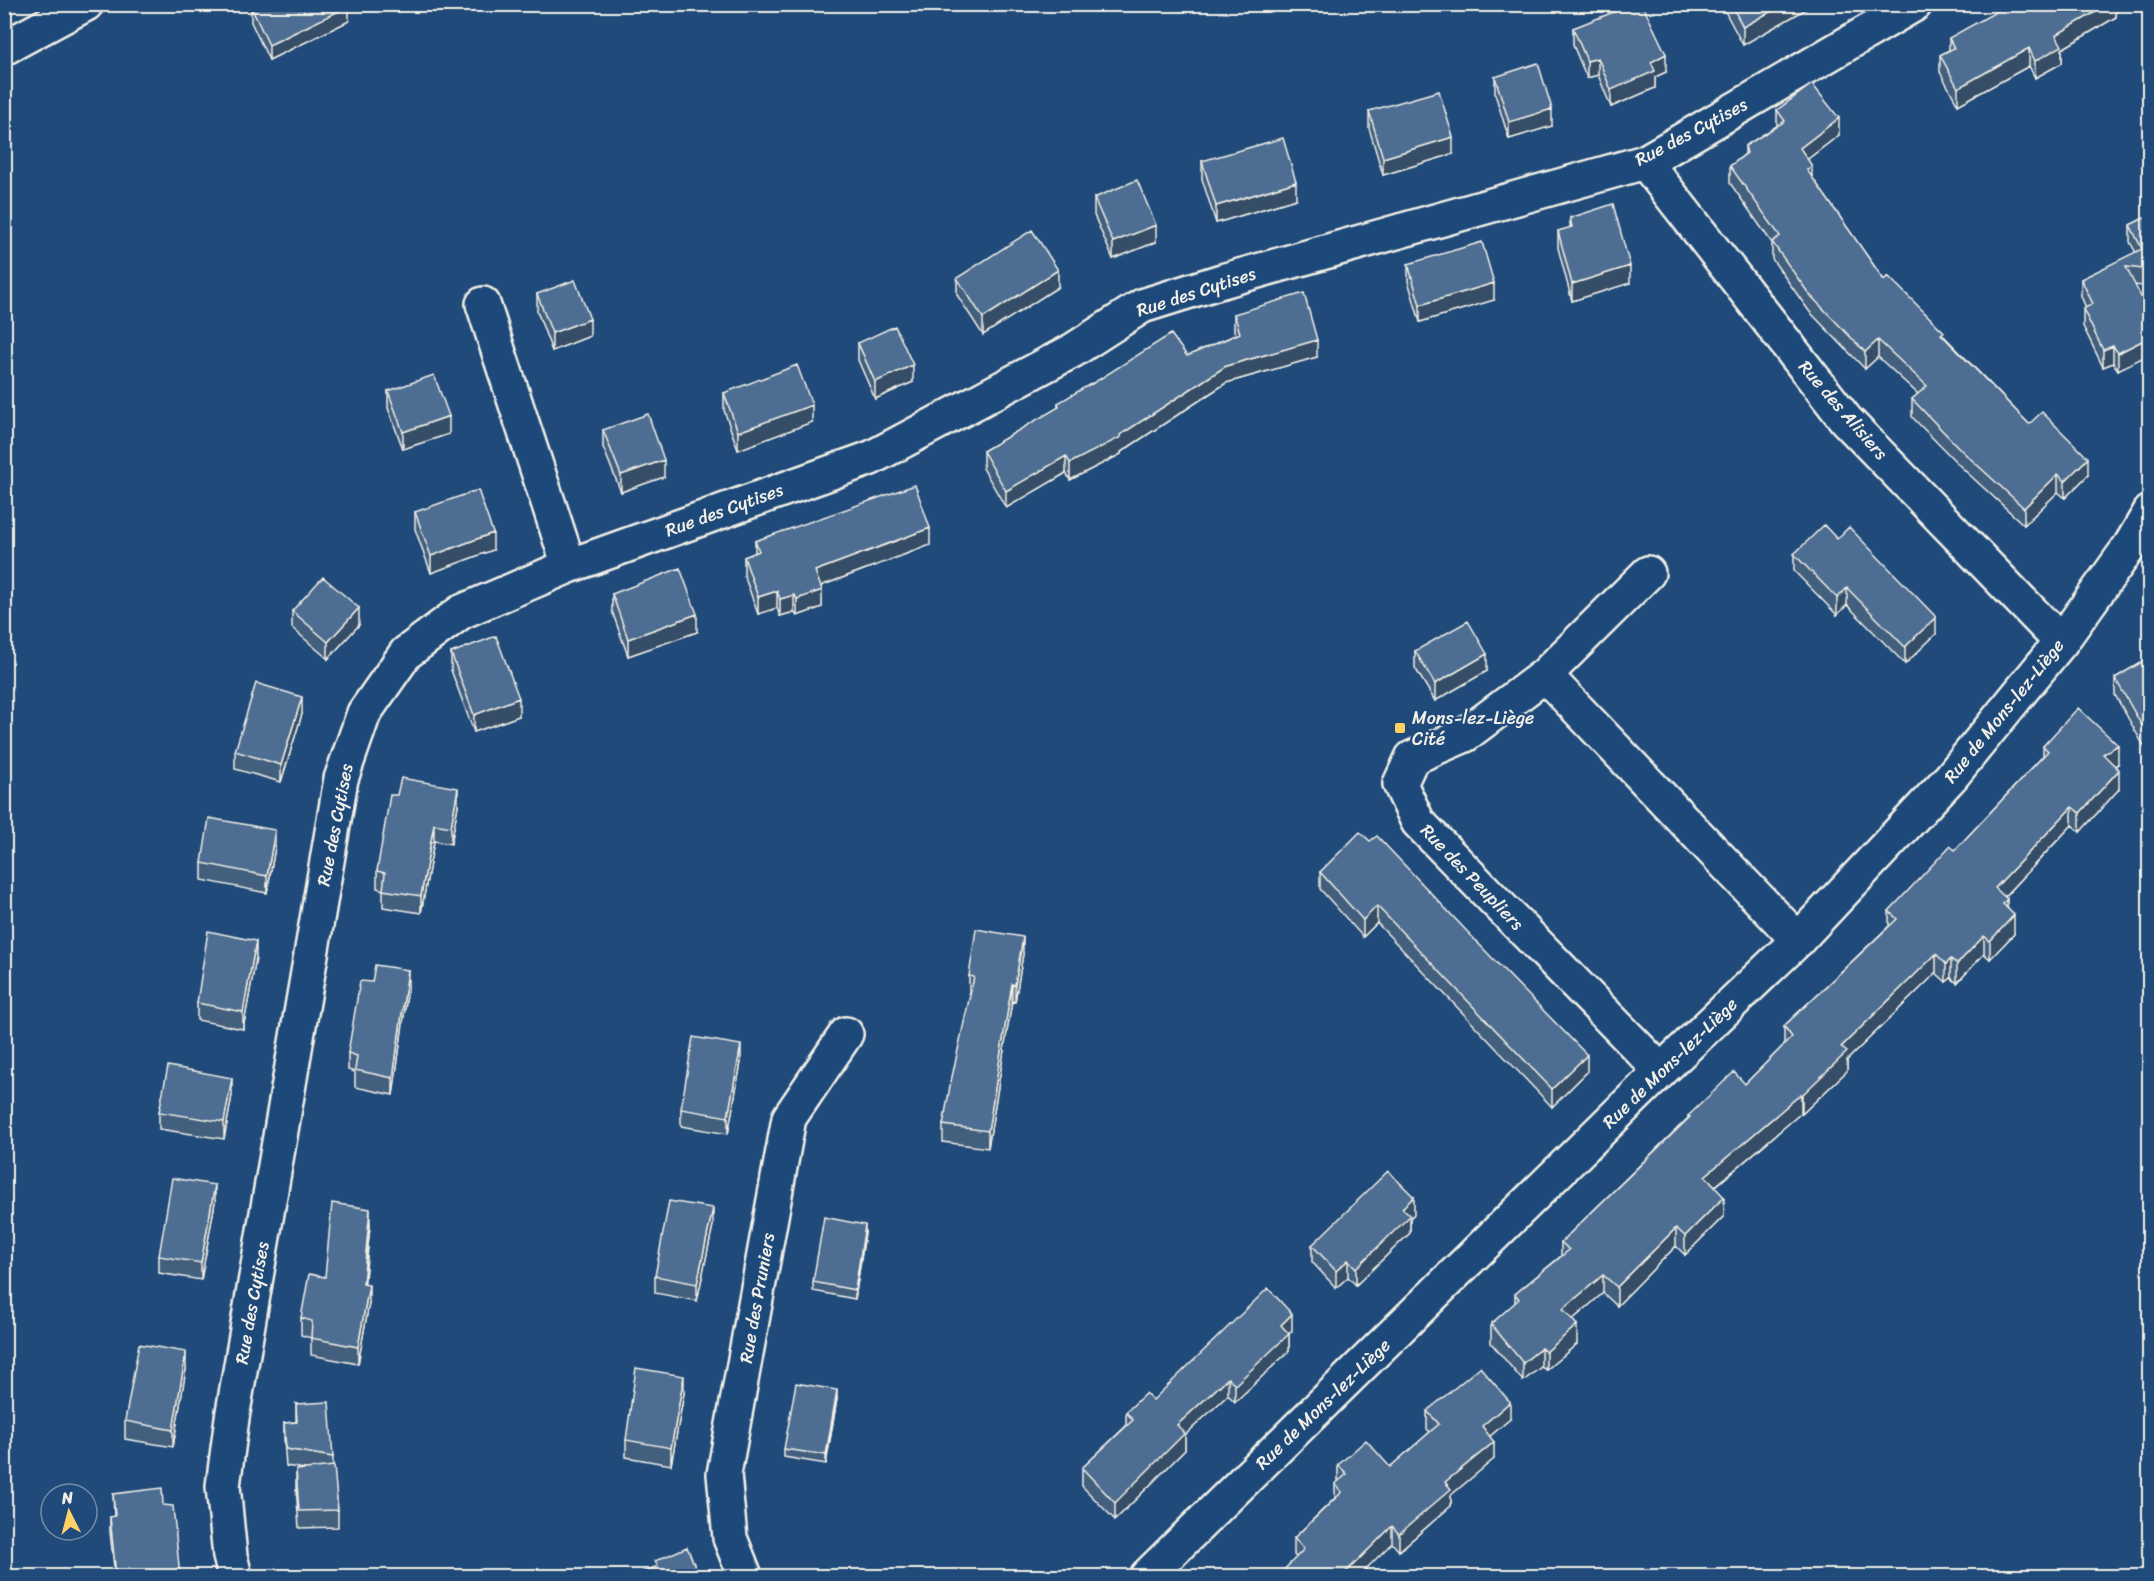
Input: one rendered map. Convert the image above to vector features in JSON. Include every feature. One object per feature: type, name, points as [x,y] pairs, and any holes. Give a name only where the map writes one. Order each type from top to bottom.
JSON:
[{"type":"street","points":[[4,48],[86,4]]},
{"type":"street","name":"Rue des Cytises","points":[[235,1576],[230,1556],[222,1486],[341,779],[364,713],[406,653],[461,612],[569,567],[871,458],[1072,351],[1142,306],[1222,281],[1645,162],[1915,4]]},
{"type":"street","name":"Rue des Alisiers","points":[[1645,162],[1846,420],[2061,642]]},
{"type":"street","points":[[483,304],[569,567]]},
{"type":"street","name":"Rue de Mons-lez-Liège","points":[[1147,1576],[1661,1071],[1798,940],[1951,777],[2061,642],[2130,546],[2150,512]]},
{"type":"street","name":"Rue des Peupliers","points":[[1648,573],[1545,675],[1465,735],[1412,758],[1400,784],[1418,822],[1661,1071]]},
{"type":"street","points":[[1545,675],[1798,940]]},
{"type":"street","name":"Rue des Pruniers","points":[[745,1576],[730,1538],[724,1474],[789,1118],[846,1034]]},
{"type":"building","points":[[257,4],[348,4],[349,6],[269,45],[251,7]]},
{"type":"building","points":[[1634,4],[1642,4],[1666,54],[1651,62],[1655,71],[1611,90],[1598,58],[1587,61],[1573,28]]},
{"type":"building","points":[[1731,4],[1784,4],[1743,27]]},
{"type":"building","points":[[2010,4],[2109,4],[2056,35],[2062,46],[2035,61],[2029,48],[1958,88],[1940,55],[1954,48],[1949,38]]},
{"type":"building","points":[[1538,63],[1552,109],[1509,122],[1495,77]]},
{"type":"building","points":[[1812,84],[1839,118],[1800,148],[1812,166],[1807,170],[1884,280],[1888,276],[1944,332],[1941,334],[2029,424],[2042,412],[2088,458],[2065,481],[2058,474],[2024,508],[1961,450],[1912,399],[1927,386],[1878,340],[1865,352],[1809,294],[1772,242],[1780,236],[1730,166],[1747,153],[1745,146],[1785,121],[1777,110]]},
{"type":"building","points":[[1439,91],[1453,137],[1383,158],[1369,111]]},
{"type":"building","points":[[1283,138],[1296,182],[1216,206],[1202,161]]},
{"type":"building","points":[[1137,180],[1156,225],[1113,242],[1094,198]]},
{"type":"building","points":[[1613,204],[1630,266],[1572,284],[1558,231],[1572,227],[1570,218]]},
{"type":"building","points":[[2150,215],[2150,270],[2126,267],[2150,315],[2150,337],[2118,353],[2113,346],[2103,350],[2083,309],[2093,304],[2081,279],[2142,249],[2130,225]]},
{"type":"building","points":[[1032,230],[1058,270],[983,318],[957,278]]},
{"type":"building","points":[[1482,242],[1494,283],[1420,305],[1408,264]]},
{"type":"building","points":[[575,280],[590,319],[552,333],[537,294]]},
{"type":"building","points":[[1304,293],[1317,340],[1226,366],[1120,435],[1121,437],[1070,463],[1066,456],[1006,491],[983,451],[1059,407],[1058,403],[1171,334],[1187,356],[1240,333],[1234,314]]},
{"type":"building","points":[[895,326],[913,365],[875,382],[858,343]]},
{"type":"building","points":[[797,365],[812,405],[738,432],[724,393]]},
{"type":"building","points":[[434,375],[449,416],[403,432],[388,391]]},
{"type":"building","points":[[648,414],[664,460],[621,475],[603,430]]},
{"type":"building","points":[[915,485],[930,528],[815,571],[822,590],[797,599],[794,595],[780,599],[777,591],[758,597],[744,557],[759,551],[755,541]]},
{"type":"building","points":[[478,490],[493,533],[431,556],[415,512]]},
{"type":"building","points":[[1824,525],[1837,539],[1849,527],[1936,617],[1905,647],[1847,588],[1837,598],[1794,554]]},
{"type":"building","points":[[680,568],[697,614],[628,639],[612,594]]},
{"type":"building","points":[[323,577],[359,608],[328,642],[292,611]]},
{"type":"building","points":[[1468,621],[1487,654],[1435,684],[1415,651]]},
{"type":"building","points":[[496,636],[519,698],[474,715],[451,653]]},
{"type":"building","points":[[2150,657],[2150,728],[2145,731],[2115,678]]},
{"type":"building","points":[[256,683],[302,697],[281,765],[235,751]]},
{"type":"building","points":[[2078,708],[2118,745],[2103,754],[2119,770],[2080,813],[2072,807],[1995,888],[2007,899],[2003,904],[2014,915],[1990,941],[1984,936],[1957,964],[1951,959],[1946,964],[1936,954],[1841,1047],[1847,1052],[1802,1095],[1705,1176],[1724,1197],[1685,1236],[1676,1228],[1617,1287],[1603,1275],[1563,1309],[1577,1325],[1546,1352],[1541,1348],[1523,1363],[1491,1324],[1519,1299],[1515,1294],[1569,1250],[1561,1242],[1734,1072],[1745,1084],[1792,1037],[1784,1026],[1897,919],[1889,911],[1950,846],[1955,850],[2048,751],[2043,746]]},
{"type":"building","points":[[401,778],[458,788],[451,827],[434,824],[421,896],[383,890],[385,873],[377,871],[390,795],[397,795]]},
{"type":"building","points":[[209,818],[275,830],[267,876],[202,863]]},
{"type":"building","points":[[1360,832],[1370,841],[1377,836],[1587,1055],[1552,1089],[1377,906],[1363,920],[1320,872]]},
{"type":"building","points":[[976,929],[1023,937],[1015,985],[1012,984],[988,1131],[943,1125],[974,977],[969,976]]},
{"type":"building","points":[[208,931],[256,941],[243,1012],[197,1003]]},
{"type":"building","points":[[375,965],[408,970],[393,1078],[355,1070],[357,1056],[348,1053],[360,981],[372,982]]},
{"type":"building","points":[[693,1037],[741,1045],[728,1117],[681,1109]]},
{"type":"building","points":[[168,1066],[232,1078],[224,1122],[159,1112]]},
{"type":"building","points":[[1388,1171],[1414,1197],[1402,1208],[1410,1216],[1356,1268],[1348,1260],[1336,1271],[1312,1245]]},
{"type":"building","points":[[172,1178],[215,1185],[201,1263],[159,1256]]},
{"type":"building","points":[[669,1201],[713,1208],[697,1284],[655,1276]]},
{"type":"building","points":[[332,1203],[370,1209],[363,1284],[369,1285],[358,1347],[311,1338],[312,1321],[301,1318],[309,1274],[325,1277]]},
{"type":"building","points":[[824,1217],[865,1225],[855,1290],[813,1282]]},
{"type":"building","points":[[1268,1288],[1292,1314],[1281,1325],[1289,1334],[1235,1385],[1228,1378],[1177,1425],[1185,1433],[1115,1503],[1082,1468],[1133,1420],[1126,1412],[1146,1393],[1153,1400]]},
{"type":"building","points":[[139,1344],[186,1352],[173,1430],[125,1421]]},
{"type":"building","points":[[1480,1367],[1510,1402],[1482,1426],[1494,1442],[1445,1482],[1451,1489],[1399,1534],[1392,1526],[1342,1576],[1278,1576],[1304,1549],[1294,1538],[1342,1492],[1335,1484],[1347,1474],[1338,1465],[1366,1440],[1390,1467],[1439,1424],[1427,1411]]},
{"type":"building","points":[[636,1368],[684,1376],[671,1448],[626,1440]]},
{"type":"building","points":[[796,1383],[837,1390],[826,1455],[784,1449]]},
{"type":"building","points":[[329,1402],[333,1457],[286,1449],[284,1423],[297,1422],[296,1404]]},
{"type":"building","points":[[334,1466],[338,1510],[299,1511],[296,1470]]},
{"type":"building","points":[[162,1488],[163,1505],[173,1506],[180,1576],[116,1576],[110,1517],[115,1516],[113,1494]]},
{"type":"building","points":[[687,1547],[699,1576],[638,1576],[637,1574],[658,1566],[655,1561]]},
{"type":"place","name":"Mons-lez-Liège Cité","points":[[1400,728]]}]
